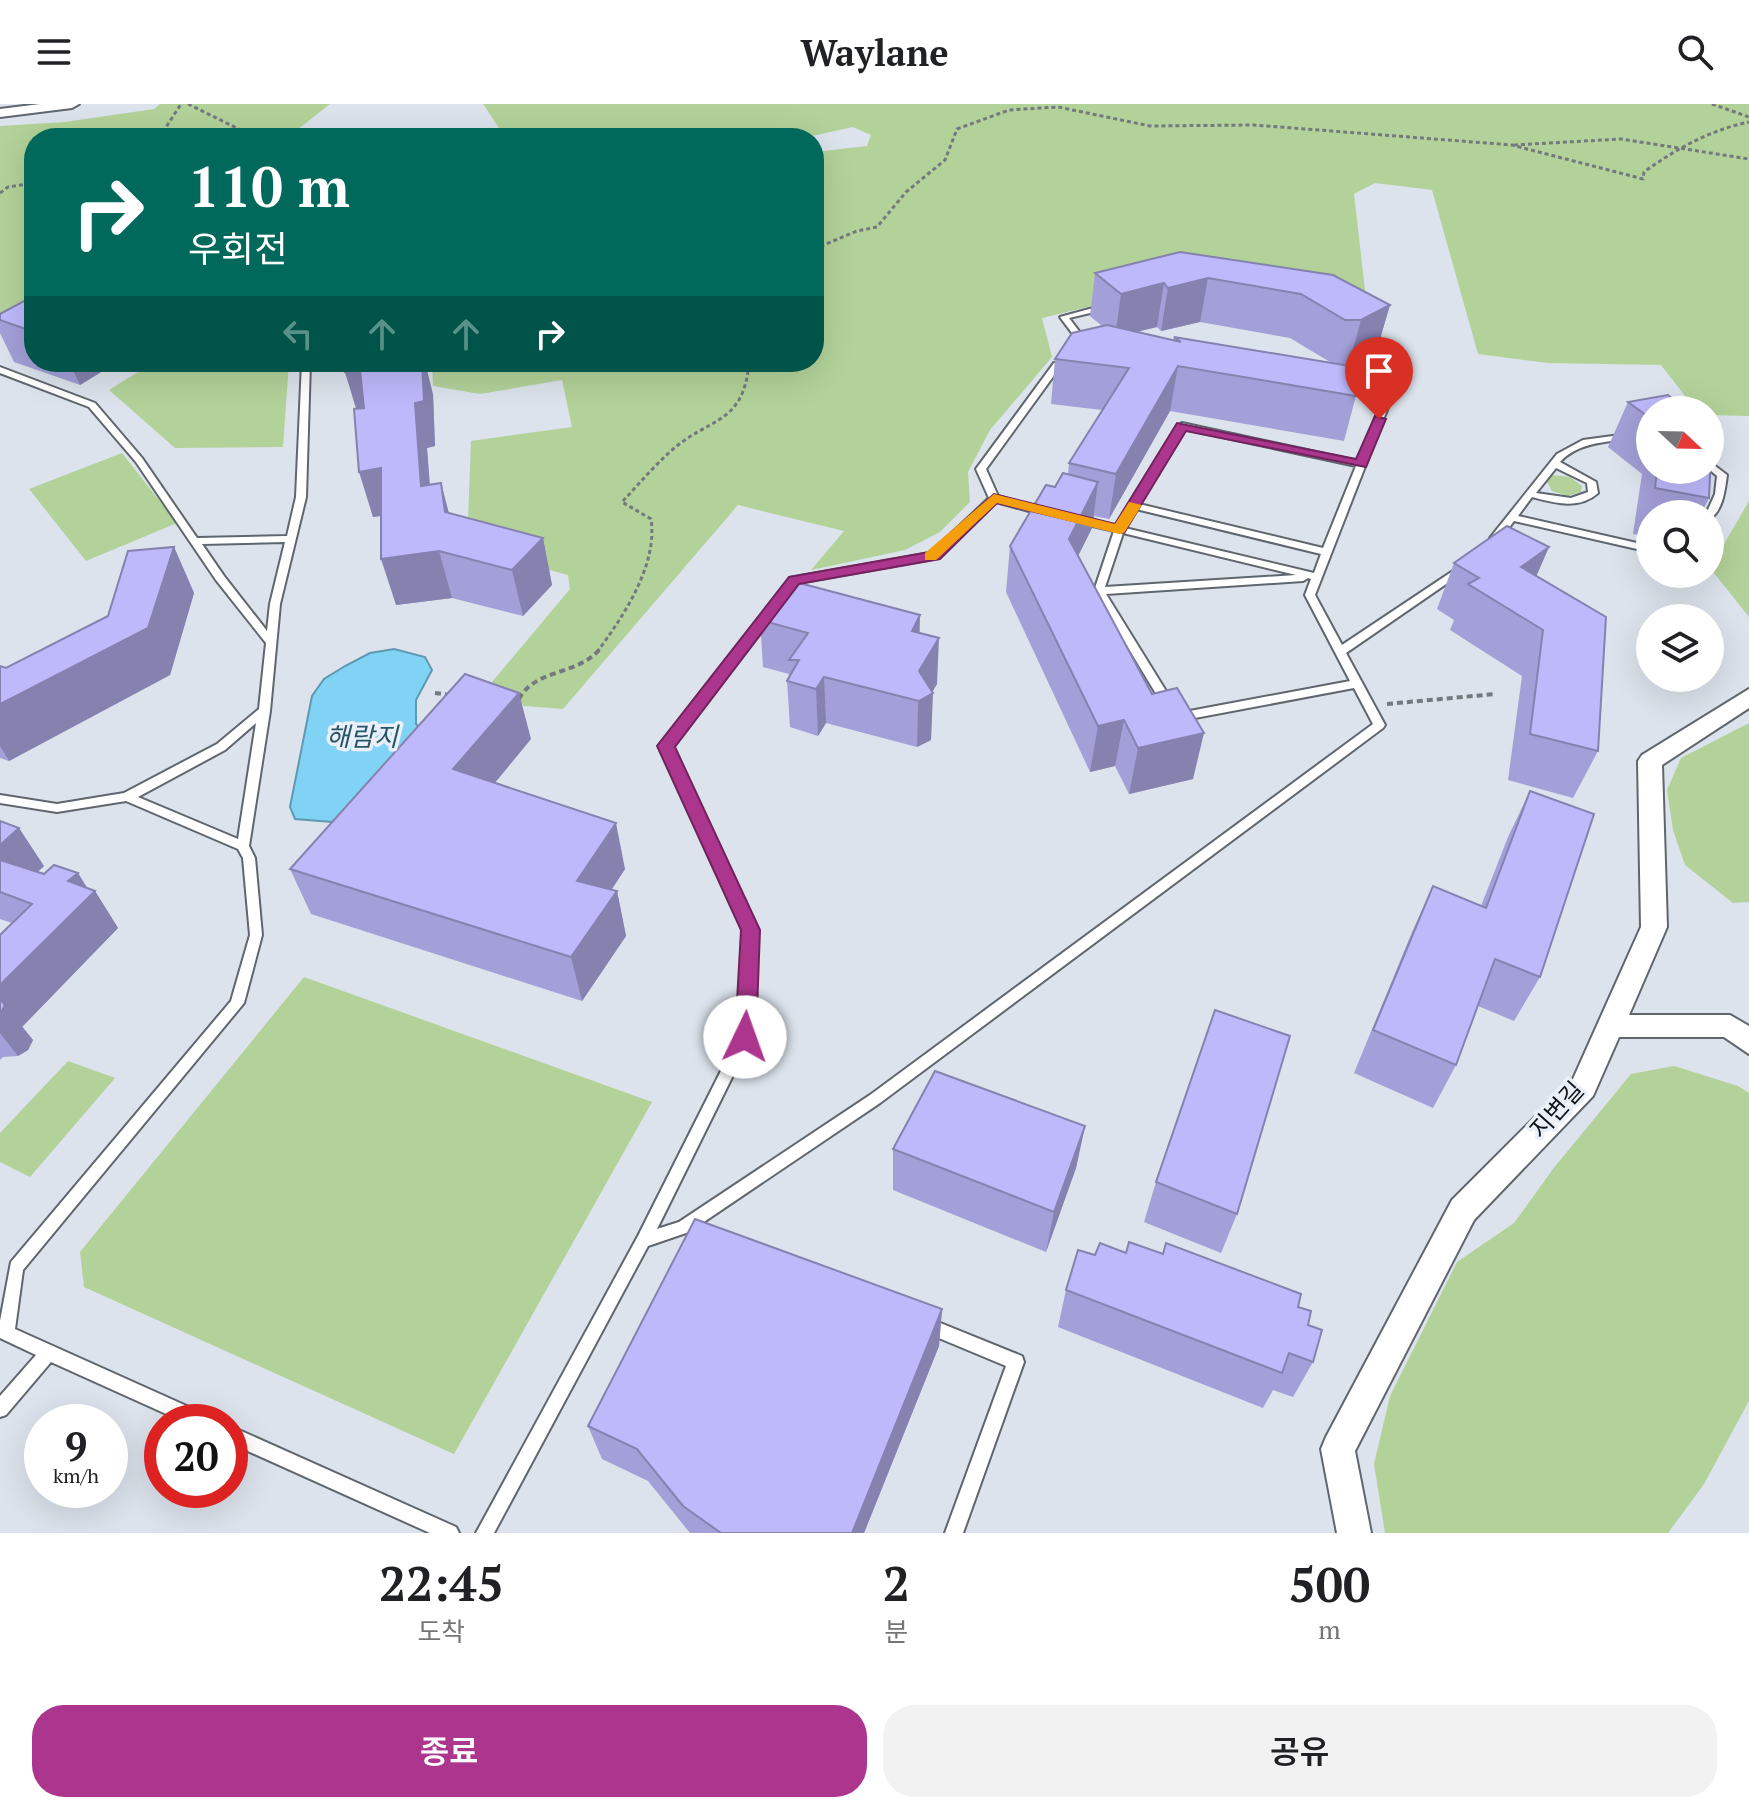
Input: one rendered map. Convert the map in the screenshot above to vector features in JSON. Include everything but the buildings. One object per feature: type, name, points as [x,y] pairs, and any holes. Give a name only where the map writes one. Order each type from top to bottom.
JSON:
[{"type":"street","points":[[0,113],[46,110],[72,104]]},
{"type":"street","name":"지변길","points":[[1354,1533],[1338,1449],[1463,1210],[1583,1087],[1654,927],[1650,761],[1749,697]]},
{"type":"street","points":[[1610,1026],[1730,1026],[1749,1042]]},
{"type":"lane","points":[[1088,348],[1064,317],[1119,304]]},
{"type":"lane","points":[[643,1241],[691,1230],[875,1099],[1379,725],[1310,595],[1388,397],[1388,349],[1356,325]]},
{"type":"lane","points":[[994,498],[981,469],[1057,365],[1083,361]]},
{"type":"lane","points":[[0,370],[92,405],[139,460],[194,541],[271,643]]},
{"type":"lane","points":[[163,1404],[3,1330],[16,1267],[237,1003],[256,935],[249,858],[243,846],[264,711],[275,604],[301,497],[306,372]]},
{"type":"lane","points":[[1328,385],[1388,397]]},
{"type":"lane","points":[[1357,684],[1176,717],[1099,591],[1119,530],[1182,426],[1361,464]]},
{"type":"lane","points":[[1488,547],[1560,456],[1583,443],[1636,436]]},
{"type":"lane","points":[[1530,494],[1561,501],[1584,501],[1593,493],[1591,482],[1554,463]]},
{"type":"lane","points":[[994,498],[1057,515]]},
{"type":"lane","points":[[485,1533],[643,1241],[745,1037],[750,930],[666,746],[794,580],[934,556],[994,498]]},
{"type":"lane","points":[[1134,506],[1327,552]]},
{"type":"lane","points":[[1512,517],[1636,546]]},
{"type":"lane","points":[[1073,519],[1317,577]]},
{"type":"lane","points":[[194,541],[290,539]]},
{"type":"lane","points":[[1340,652],[1468,566]]},
{"type":"lane","points":[[1099,591],[1317,577]]},
{"type":"lane","points":[[2,802],[57,808],[127,797],[221,747],[264,711]]},
{"type":"lane","points":[[127,797],[243,846]]},
{"type":"lane","points":[[914,1321],[1016,1362],[954,1533]]},
{"type":"lane","points":[[0,1409],[49,1352]]},
{"type":"lane","points":[[248,1442],[450,1533]]},
{"type":"path","points":[[165,128],[181,104]]},
{"type":"path","points":[[188,104],[237,128]]},
{"type":"path","points":[[1712,104],[1749,120]]},
{"type":"path","points":[[824,245],[857,231],[877,227],[904,193],[935,173],[951,149],[957,129],[1009,110],[1058,107],[1150,126],[1254,125],[1512,145],[1621,139],[1749,159]]},
{"type":"path","points":[[1512,145],[1643,179],[1644,172],[1664,156],[1725,127],[1749,120]]},
{"type":"path","points":[[0,193],[8,187],[24,185]]},
{"type":"path","points":[[519,701],[524,687],[534,679],[590,661],[619,621],[655,534],[651,519],[622,502],[673,449],[720,422],[747,390],[748,372]]},
{"type":"path","points":[[435,693],[457,696]]},
{"type":"path","points":[[1368,706],[1495,694]]},
{"type":"green space","points":[[160,104],[330,104],[300,128],[24,128],[24,321],[0,324],[0,126],[65,122],[154,109]]},
{"type":"green space","points":[[483,104],[1749,104],[1749,416],[1724,415],[1724,396],[1685,396],[1661,365],[1548,363],[1478,354],[1432,190],[1375,183],[1354,194],[1368,316],[1169,287],[1042,318],[1052,357],[990,430],[968,472],[970,502],[940,532],[905,550],[811,570],[844,531],[738,505],[563,709],[524,706],[492,682],[570,589],[568,575],[467,548],[471,441],[572,427],[562,380],[480,394],[433,386],[432,372],[824,372],[824,151],[867,146],[871,135],[853,127],[824,133],[824,128],[499,128]]},
{"type":"green space","points":[[138,372],[288,372],[283,447],[175,448],[109,390]]},
{"type":"green space","points":[[122,453],[177,523],[86,561],[29,489]]},
{"type":"green space","points":[[1552,475],[1570,477],[1582,486],[1581,492],[1568,496],[1552,491],[1546,480]]},
{"type":"green space","points":[[1749,501],[1749,617],[1724,586],[1724,544]]},
{"type":"green space","points":[[1749,723],[1749,902],[1733,903],[1685,865],[1673,830],[1667,790],[1681,758]]},
{"type":"green space","points":[[304,977],[652,1102],[454,1454],[84,1287],[80,1252]]},
{"type":"green space","points":[[68,1061],[115,1078],[30,1177],[0,1162],[0,1133]]},
{"type":"green space","points":[[1674,1066],[1738,1086],[1749,1093],[1749,1401],[1704,1484],[1668,1533],[1385,1533],[1374,1464],[1390,1396],[1457,1262],[1514,1223],[1553,1169],[1631,1074]]},
{"type":"water","name":"해람지","points":[[394,649],[425,657],[432,670],[416,700],[416,724],[423,731],[360,807],[332,822],[295,819],[290,807],[312,696],[324,679],[345,666],[370,653]]},
{"type":"slow traffic","points":[[930,556],[934,556],[994,498],[1119,530],[1135,505]]},
{"type":"route","points":[[745,1037],[750,930],[666,746],[794,580],[934,556],[994,498],[1119,530],[1182,426],[1361,464],[1379,419]]}]
